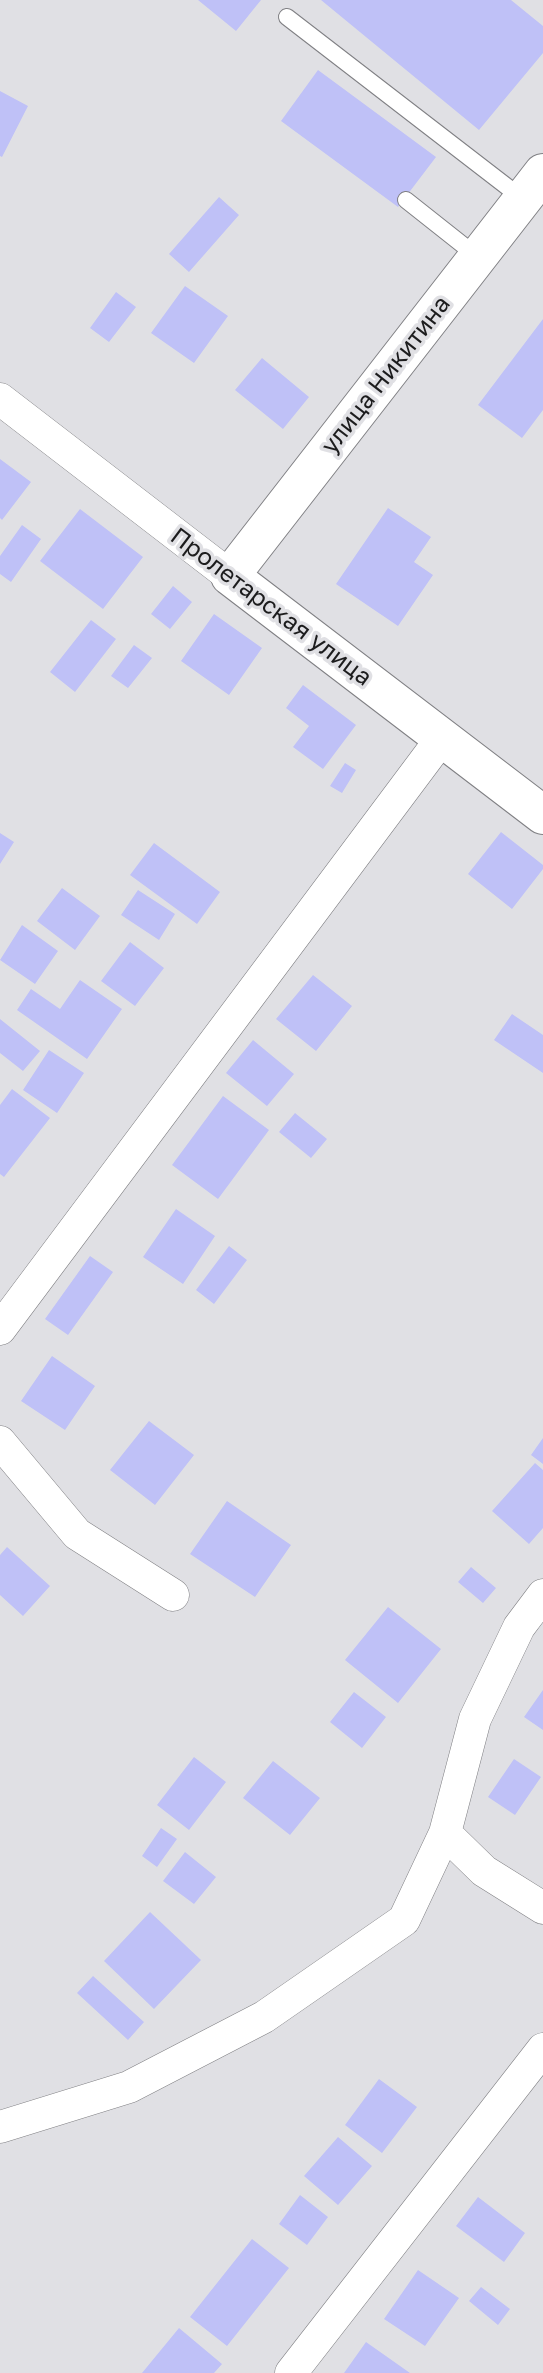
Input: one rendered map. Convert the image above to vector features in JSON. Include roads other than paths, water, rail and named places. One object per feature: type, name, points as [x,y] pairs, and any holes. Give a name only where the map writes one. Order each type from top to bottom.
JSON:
[{"type":"main road","name":"улица Никитина","points":[[230,576],[533,186]]},
{"type":"main road","name":"Пролетарская улица","points":[[230,576],[543,815]]},
{"type":"street","name":"Пролетарская улица","points":[[0,399],[230,576]]},
{"type":"street","points":[[0,1329],[442,738]]},
{"type":"street","points":[[0,1442],[77,1534],[173,1595]]},
{"type":"street","points":[[0,2127],[129,2087],[264,2017],[404,1920],[445,1833],[475,1720],[519,1627],[543,1595]]},
{"type":"street","points":[[445,1833],[484,1871],[543,1908]]},
{"type":"street","points":[[292,2373],[543,2049]]},
{"type":"lane","points":[[287,17],[533,186]]},
{"type":"lane","points":[[406,200],[478,257]]}]
